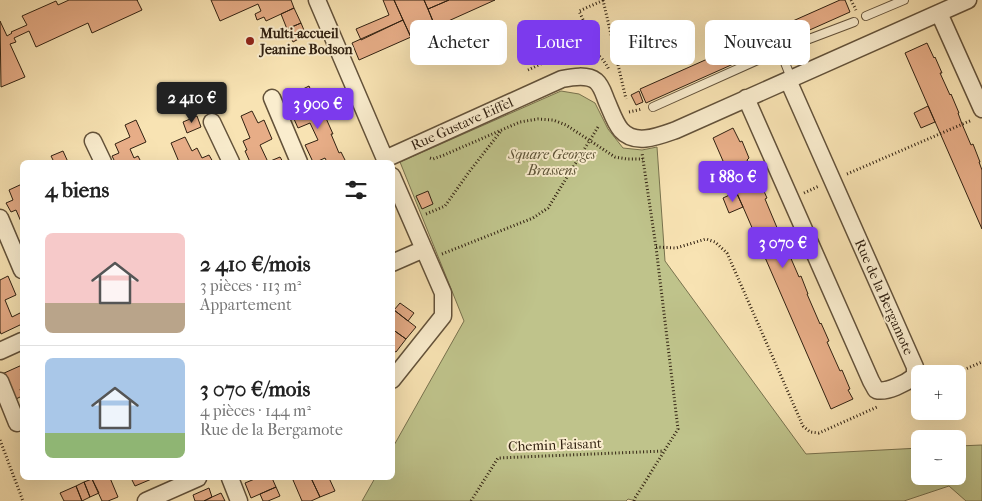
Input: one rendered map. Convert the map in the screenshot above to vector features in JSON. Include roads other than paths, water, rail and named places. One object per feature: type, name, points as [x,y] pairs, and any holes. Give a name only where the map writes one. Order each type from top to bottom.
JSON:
[{"type":"street","name":"Rue Gustave Eiffel","points":[[316,0],[386,160]]},
{"type":"street","points":[[746,98],[944,7],[968,0]]},
{"type":"street","points":[[944,7],[982,109]]},
{"type":"street","name":"Rue Gustave Eiffel","points":[[388,160],[562,79],[576,76],[595,80],[622,116],[620,129],[634,138],[657,137],[746,98]]},
{"type":"street","name":"Rue de la Bergamote","points":[[746,98],[871,382],[876,390],[888,390],[915,376],[915,367],[789,79]]},
{"type":"street","points":[[272,98],[298,160]]},
{"type":"street","points":[[212,122],[230,160]]},
{"type":"street","points":[[93,141],[102,160]]},
{"type":"street","points":[[395,183],[443,293],[443,316],[395,376]]},
{"type":"street","points":[[0,218],[20,265]]},
{"type":"street","points":[[395,262],[426,254]]},
{"type":"street","points":[[0,351],[20,343]]},
{"type":"street","points":[[0,381],[20,422]]},
{"type":"street","points":[[231,480],[239,501]]},
{"type":"street","points":[[146,501],[176,482]]},
{"type":"lane","points":[[866,16],[904,0]]},
{"type":"lane","points":[[810,39],[854,22]]},
{"type":"lane","points":[[653,107],[747,65]]},
{"type":"lane","points":[[785,65],[789,79]]},
{"type":"place","name":"Multi-accueil Jeanine Bodson","points":[[250,41]]},
{"type":"park label","name":"Square Georges Brassens","points":[[552,162]]}]
